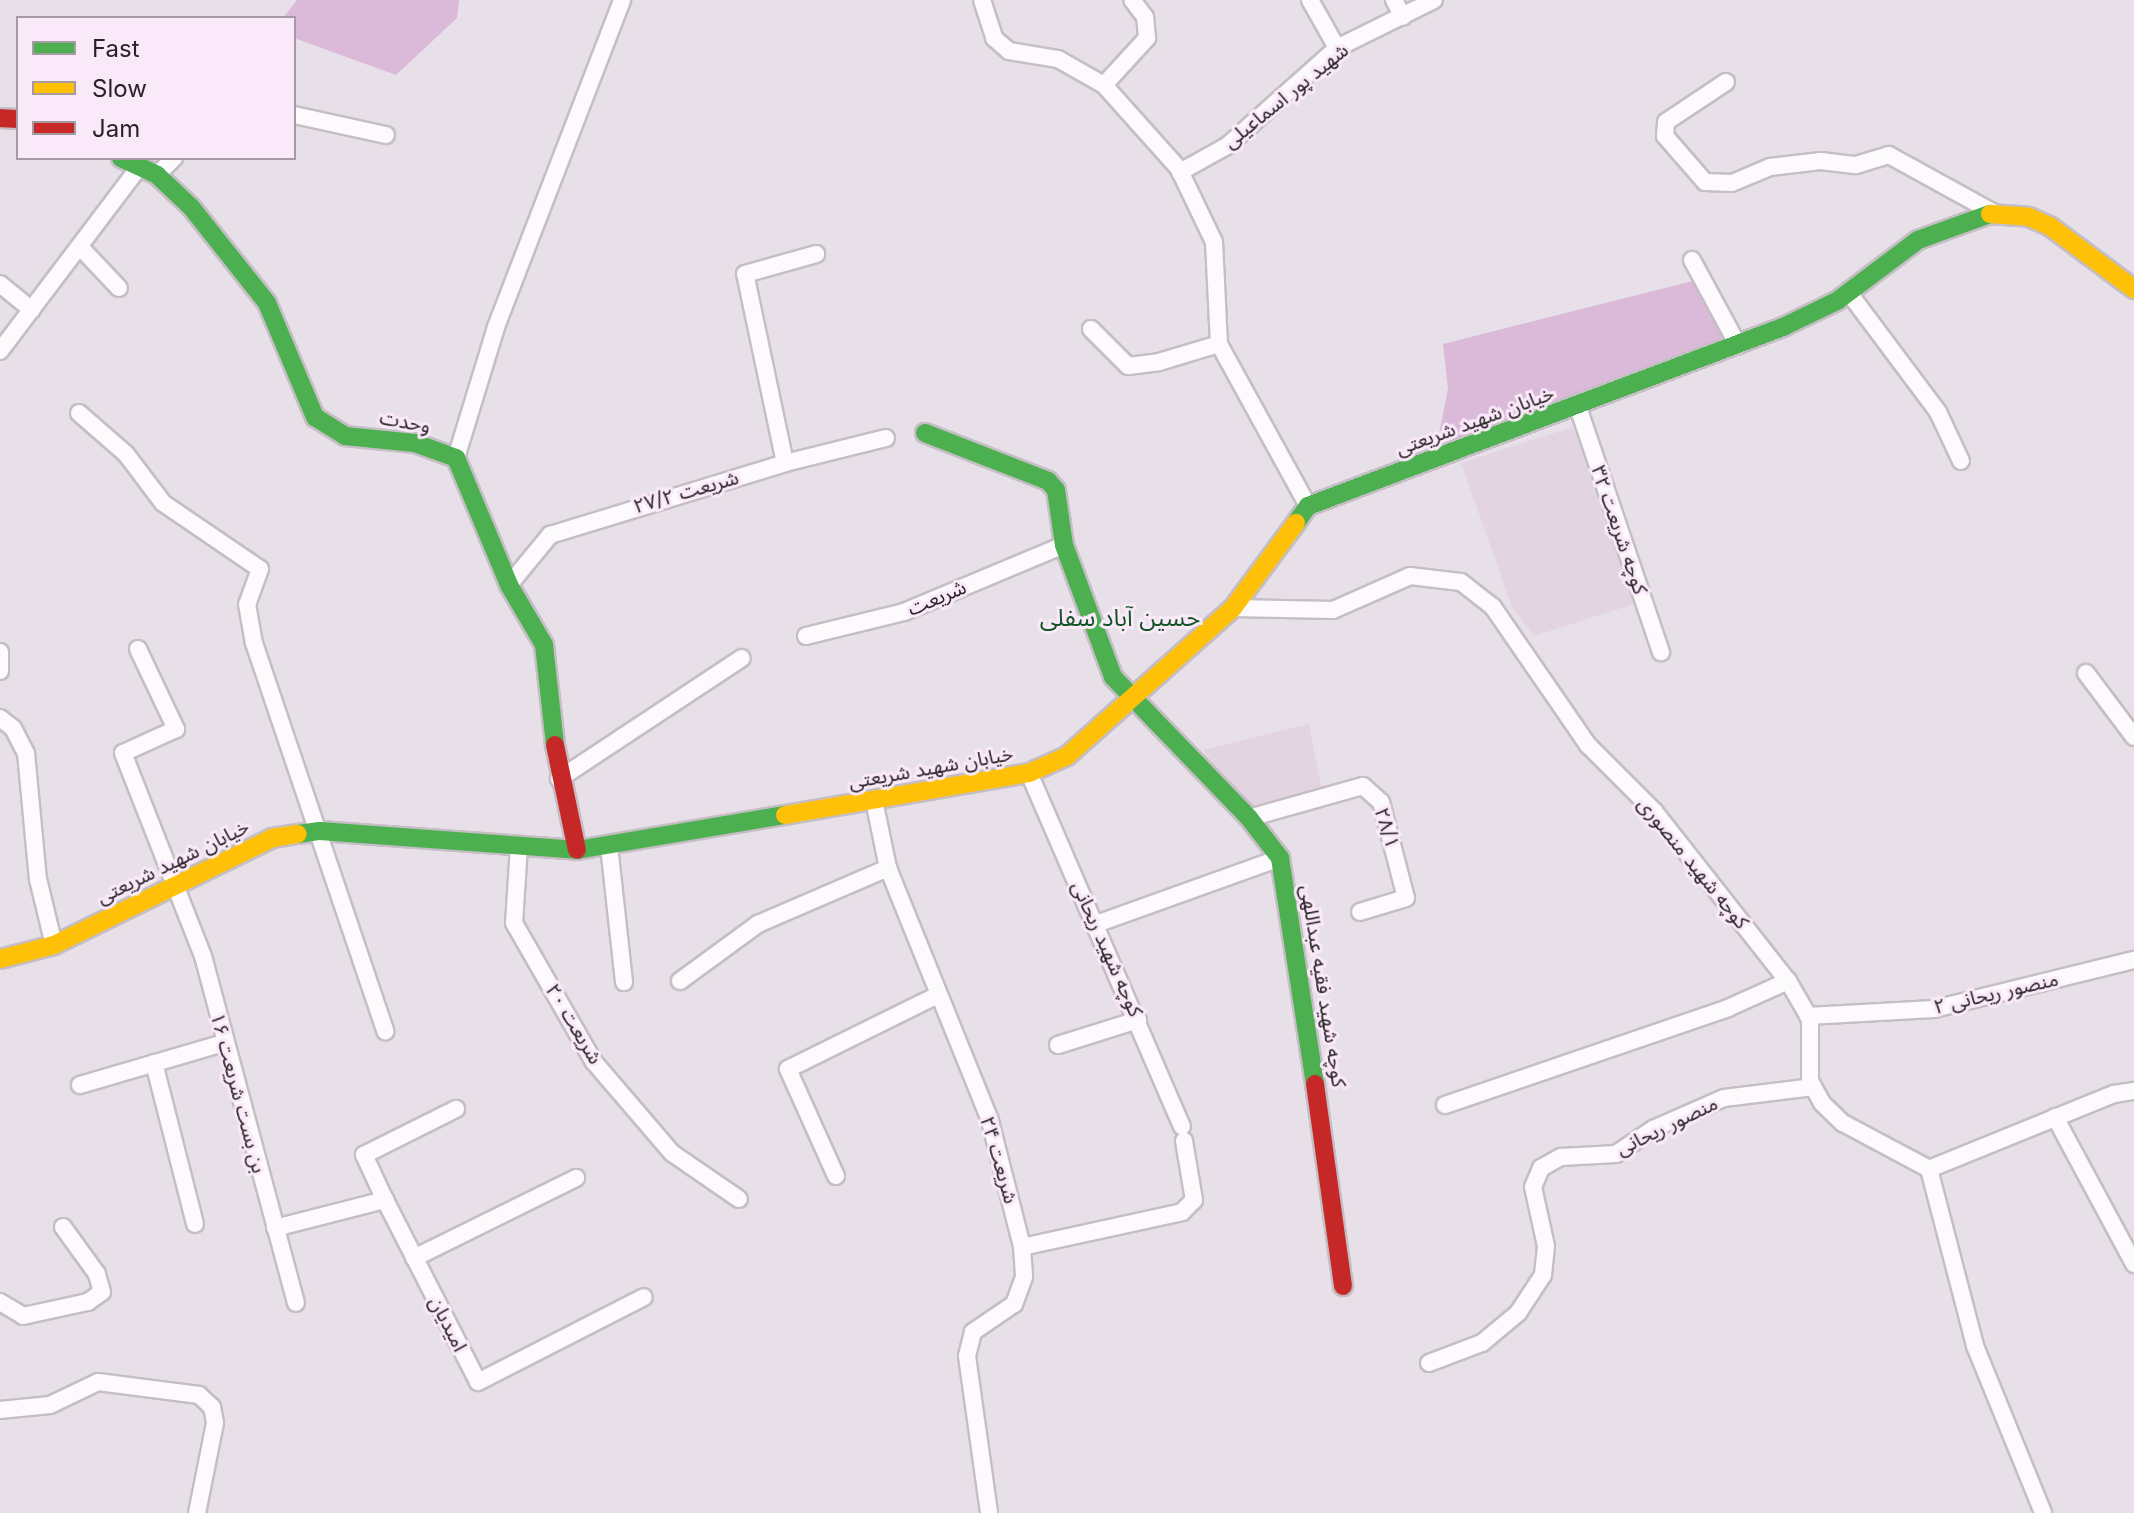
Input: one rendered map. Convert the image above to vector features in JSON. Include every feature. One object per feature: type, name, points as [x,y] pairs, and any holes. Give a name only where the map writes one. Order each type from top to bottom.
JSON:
[{"type":"street","points":[[577,850],[559,779],[544,645],[509,585],[456,458],[496,327],[622,0]]},
{"type":"street","points":[[982,0],[994,38],[1009,51],[1058,59],[1104,85],[1180,172],[1214,242],[1219,344],[1232,375],[1308,506]]},
{"type":"street","points":[[1104,85],[1147,38],[1145,17],[1132,0]]},
{"type":"street","points":[[1310,0],[1337,48]]},
{"type":"street","points":[[1394,0],[1403,17]]},
{"type":"street","name":"شهید پور اسماعیلی","points":[[1180,172],[1227,146],[1337,48],[1434,0]]},
{"type":"street","points":[[1726,82],[1666,122],[1665,136],[1705,182],[1732,183],[1770,167],[1821,161],[1856,165],[1889,155],[1994,213]]},
{"type":"street","points":[[296,115],[386,135]]},
{"type":"street","name":"وحدت","points":[[125,160],[157,175],[191,207],[267,303],[288,363],[315,417],[345,436],[415,443],[456,458]]},
{"type":"street","points":[[157,175],[172,160]]},
{"type":"street","points":[[0,351],[81,248],[139,167]]},
{"type":"street","name":"خیابان شهید شریعتی","points":[[0,959],[54,945],[272,838],[320,831],[577,850],[1029,773],[1067,756],[1135,702],[1233,608],[1308,506],[1738,345],[1849,293],[1918,240],[1994,213],[2029,217],[2051,227],[2134,289]]},
{"type":"street","points":[[81,248],[119,288]]},
{"type":"street","points":[[785,463],[745,274],[816,254]]},
{"type":"street","points":[[1692,260],[1738,345]]},
{"type":"street","points":[[0,284],[32,310]]},
{"type":"street","points":[[1849,293],[1938,412],[1961,461]]},
{"type":"street","points":[[1091,329],[1128,366],[1159,362],[1219,344]]},
{"type":"street","name":"کوچه شریعت ۳۲","points":[[1578,407],[1661,652]]},
{"type":"street","points":[[79,413],[126,454],[163,503],[260,569],[247,604],[254,643],[293,768],[320,831],[385,1031]]},
{"type":"street","name":"کوچه شهید فقیه عبداللهی","points":[[925,433],[1048,481],[1056,490],[1064,545],[1113,677],[1249,818],[1280,858],[1290,900],[1343,1286]]},
{"type":"street","name":"شریعت ۲۷/۲","points":[[509,585],[550,535],[785,463],[886,438]]},
{"type":"street","name":"شریعت","points":[[806,636],[904,612],[1064,545]]},
{"type":"street","name":"کوچه شهید منصوری","points":[[1233,608],[1333,610],[1410,576],[1461,582],[1493,607],[1588,745],[1654,811],[1788,981],[1808,1016],[1813,1087]]},
{"type":"street","name":"بن بست شریعت ۱۶","points":[[138,649],[176,729],[123,753],[203,956],[296,1303]]},
{"type":"street","points":[[0,652],[0,671]]},
{"type":"street","points":[[559,779],[742,658]]},
{"type":"street","points":[[2086,673],[2134,737]]},
{"type":"street","points":[[0,718],[13,728],[26,753],[38,879],[54,945]]},
{"type":"street","name":"کوچه شهید ریحانی","points":[[1022,1247],[1182,1212],[1194,1200],[1183,1134],[1138,1020],[1029,773]]},
{"type":"street","name":"۲۸/۱","points":[[1249,818],[1363,786],[1381,802],[1406,898],[1360,912]]},
{"type":"street","name":"شریعت ۲۴","points":[[874,800],[888,868],[936,996],[990,1121],[1022,1247],[1024,1277],[1014,1304],[973,1332],[967,1356],[989,1513]]},
{"type":"street","name":"شریعت ۲۰","points":[[519,846],[514,923],[594,1062],[672,1153],[739,1199]]},
{"type":"street","points":[[609,846],[624,982]]},
{"type":"street","points":[[1096,924],[1280,858]]},
{"type":"street","points":[[680,981],[758,924],[888,868]]},
{"type":"street","name":"منصور ریحانی ۲","points":[[1808,1016],[1934,1009],[2134,960]]},
{"type":"street","points":[[1445,1105],[1728,1008],[1788,981]]},
{"type":"street","points":[[836,1176],[788,1069],[936,996]]},
{"type":"street","points":[[1058,1045],[1138,1020]]},
{"type":"street","points":[[80,1085],[224,1043]]},
{"type":"street","points":[[154,1063],[195,1224]]},
{"type":"street","points":[[1813,1087],[1843,1123],[1929,1169],[1975,1346],[2043,1513]]},
{"type":"street","name":"منصور ریحانی","points":[[1429,1363],[1482,1343],[1518,1313],[1543,1275],[1546,1246],[1533,1187],[1541,1168],[1561,1157],[1616,1154],[1653,1129],[1724,1098],[1813,1087]]},
{"type":"street","points":[[1929,1169],[2055,1117],[2134,1091]]},
{"type":"street","name":"امیدیان","points":[[456,1109],[364,1155],[478,1382],[644,1297]]},
{"type":"street","points":[[2055,1117],[2134,1264]]},
{"type":"street","points":[[414,1258],[576,1178]]},
{"type":"street","points":[[275,1228],[385,1200]]},
{"type":"street","points":[[0,1302],[23,1316],[88,1302],[102,1292],[97,1274],[63,1227]]},
{"type":"street","points":[[0,1410],[50,1405],[98,1382],[199,1395],[212,1407],[215,1423],[197,1513]]},
{"type":"shaded area","points":[[297,0],[459,0],[457,18],[396,75],[296,39],[296,16],[285,16]]},
{"type":"shaded area","points":[[1693,281],[1725,344],[1451,442],[1439,433],[1448,389],[1443,344]]},
{"type":"shaded area","points":[[1573,427],[1634,604],[1534,636],[1512,607],[1461,463]]},
{"type":"shaded area","points":[[1309,724],[1321,787],[1252,809],[1223,782],[1203,750]]},
{"type":"traffic: fast","points":[[125,160],[157,175],[191,207],[267,303],[315,417],[345,436],[415,443],[456,458],[509,585],[544,645],[555,745]]},
{"type":"traffic: fast","points":[[1296,523],[1308,506],[1783,327],[1837,301],[1918,240],[1990,214]]},
{"type":"traffic: fast","points":[[925,433],[1048,481],[1056,490],[1064,545],[1113,677],[1249,818],[1280,858],[1315,1084]]},
{"type":"traffic: fast","points":[[298,834],[320,831],[577,850],[785,815]]},
{"type":"traffic: slow","points":[[1990,214],[2029,217],[2051,227],[2134,289]]},
{"type":"traffic: slow","points":[[785,815],[1029,773],[1067,756],[1233,608],[1296,523]]},
{"type":"traffic: slow","points":[[0,959],[54,945],[272,838],[298,834]]},
{"type":"traffic: jam","points":[[0,118],[16,119]]},
{"type":"traffic: jam","points":[[555,745],[577,850]]},
{"type":"traffic: jam","points":[[1315,1084],[1343,1286]]},
{"type":"district","name":"حسین آباد سفلی","points":[[1120,618]]}]
